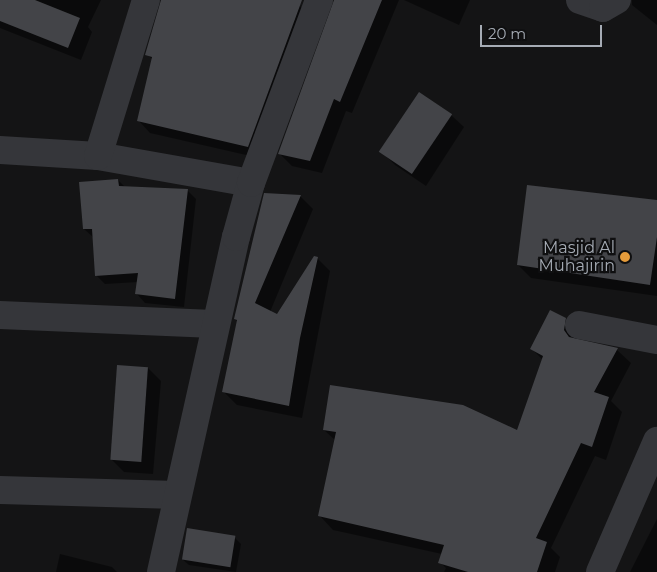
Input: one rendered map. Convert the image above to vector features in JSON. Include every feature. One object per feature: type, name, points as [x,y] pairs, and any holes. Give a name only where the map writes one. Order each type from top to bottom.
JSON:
[{"type":"street","points":[[98,156],[146,0]]},
{"type":"street","points":[[161,572],[214,324],[251,183],[319,0]]},
{"type":"street","points":[[580,0],[603,8],[617,0]]},
{"type":"street","points":[[0,150],[98,156],[251,183]]},
{"type":"street","points":[[0,315],[214,324]]},
{"type":"street","points":[[579,325],[657,340]]},
{"type":"street","points":[[600,572],[656,445]]},
{"type":"street","points":[[0,490],[177,495]]},
{"type":"building","points":[[0,0],[35,0],[80,18],[68,48],[0,21]]},
{"type":"building","points":[[161,0],[302,0],[248,147],[137,121],[152,57],[145,55]]},
{"type":"building","points":[[334,0],[382,0],[340,102],[334,99],[310,161],[278,154]]},
{"type":"building","points":[[419,92],[452,114],[412,174],[379,152]]},
{"type":"building","points":[[118,179],[119,186],[188,189],[175,299],[135,294],[138,273],[95,276],[92,229],[83,229],[79,182]]},
{"type":"building","points":[[527,185],[657,200],[657,237],[650,285],[517,265]]},
{"type":"building","points":[[264,193],[301,195],[255,303],[277,314],[314,256],[318,257],[300,338],[289,406],[222,392],[237,320],[234,319]]},
{"type":"building","points":[[550,310],[566,318],[564,330],[569,337],[618,348],[594,392],[609,397],[592,447],[581,443],[536,538],[547,542],[537,572],[468,572],[438,563],[444,545],[318,516],[336,432],[323,430],[330,385],[463,405],[517,430],[543,356],[530,349]]},
{"type":"building","points":[[117,365],[148,367],[141,462],[110,460]]},
{"type":"building","points":[[187,528],[235,536],[230,567],[182,560]]},
{"type":"place","name":"Masjid Al Muhajirin","points":[[625,257]]}]
